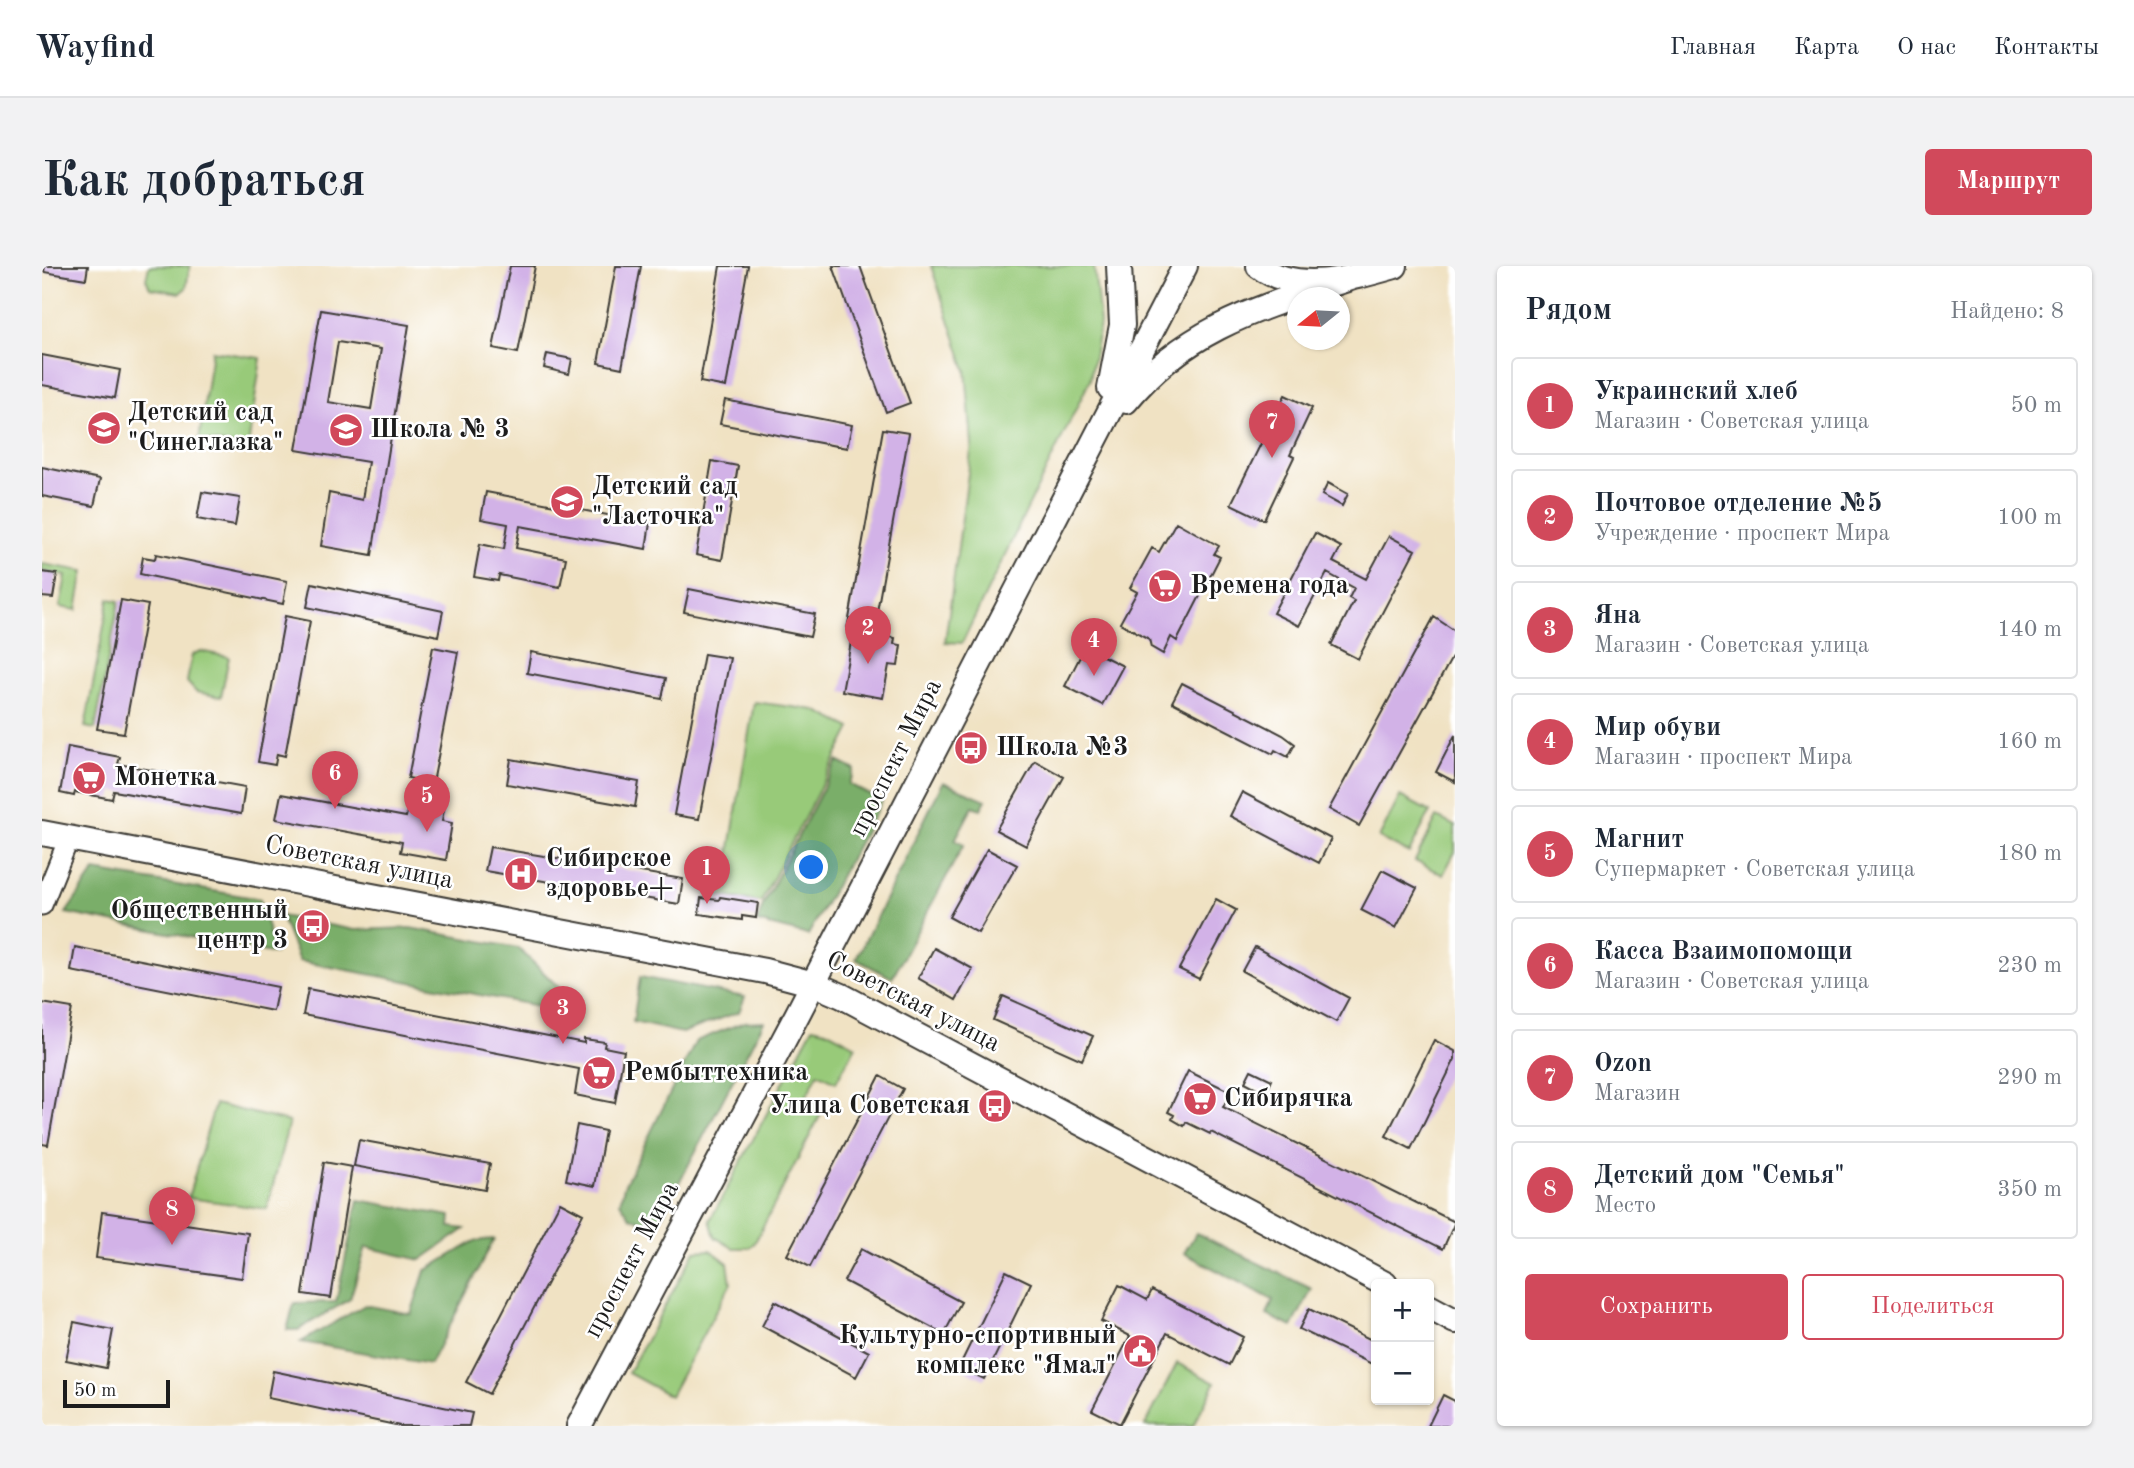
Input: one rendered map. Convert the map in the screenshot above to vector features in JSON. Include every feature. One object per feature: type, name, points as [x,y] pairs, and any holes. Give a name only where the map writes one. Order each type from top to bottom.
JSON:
[{"type":"main road","points":[[1092,442],[1118,359],[1122,315],[1119,266]]},
{"type":"main road","name":"проспект Мира","points":[[579,1426],[814,984],[1185,266]]},
{"type":"main road","points":[[1259,266],[1292,282],[1310,283],[1395,266]]},
{"type":"main road","points":[[1092,442],[1150,372],[1183,346],[1242,315],[1364,273]]},
{"type":"main road","name":"Советская улица","points":[[42,833],[739,966],[814,984],[935,1044],[1376,1279]]},
{"type":"main road","points":[[1434,1310],[1455,1321]]},
{"type":"street","points":[[42,905],[68,838]]},
{"type":"green space","points":[[149,266],[190,266],[186,288],[180,293],[150,288],[146,279]]},
{"type":"green space","points":[[931,266],[1094,266],[1100,323],[1090,380],[962,643],[945,642],[972,444],[966,370]]},
{"type":"green space","points":[[212,351],[261,358],[248,447],[199,440]]},
{"type":"green space","points":[[42,564],[84,571],[77,610],[60,607],[66,576],[42,571]]},
{"type":"green space","points":[[109,599],[119,601],[95,729],[85,727]]},
{"type":"green space","points":[[200,651],[229,657],[221,697],[196,692],[187,682],[192,655]]},
{"type":"green space","points":[[754,702],[815,710],[851,728],[761,902],[716,895],[723,854],[729,854]]},
{"type":"green space","points":[[837,761],[855,770],[849,784],[882,801],[808,935],[757,922],[763,905]]},
{"type":"green space","points":[[943,782],[986,800],[981,809],[973,806],[955,840],[964,844],[892,978],[856,959]]},
{"type":"green space","points":[[1400,796],[1430,812],[1409,853],[1379,838]]},
{"type":"green space","points":[[1437,817],[1455,826],[1455,852],[1443,875],[1415,861]]},
{"type":"green space","points":[[95,871],[260,899],[275,954],[66,913]]},
{"type":"green space","points":[[281,916],[355,930],[410,928],[518,948],[571,999],[570,1012],[299,961]]},
{"type":"green space","points":[[640,977],[745,997],[739,1012],[682,1033],[633,1022]]},
{"type":"green space","points":[[764,1021],[656,1227],[630,1217],[620,1202],[624,1186],[696,1041],[744,1022]]},
{"type":"green space","points":[[813,1027],[826,1030],[856,1046],[836,1082],[818,1073],[806,1097],[824,1108],[754,1244],[750,1248],[733,1248],[715,1237],[710,1220]]},
{"type":"green space","points":[[215,1104],[289,1122],[267,1209],[188,1198]]},
{"type":"green space","points":[[358,1200],[451,1216],[450,1227],[465,1229],[421,1260],[366,1247],[350,1299],[298,1330],[287,1330],[294,1303],[336,1302]]},
{"type":"green space","points":[[1196,1233],[1312,1289],[1292,1327],[1267,1315],[1273,1300],[1184,1253]]},
{"type":"green space","points":[[494,1239],[430,1364],[301,1342],[365,1305],[411,1314],[425,1271],[475,1241]]},
{"type":"green space","points":[[711,1250],[728,1263],[731,1283],[670,1396],[628,1373],[695,1251]]},
{"type":"green space","points":[[1177,1363],[1215,1383],[1193,1426],[1145,1426]]},
{"type":"building","points":[[45,266],[88,266],[86,279],[44,272]]},
{"type":"building","points":[[510,266],[535,266],[518,353],[493,348]]},
{"type":"building","points":[[616,266],[641,266],[622,368],[598,363]]},
{"type":"building","points":[[720,266],[748,266],[726,387],[700,382]]},
{"type":"building","points":[[833,266],[860,266],[910,403],[886,412]]},
{"type":"building","name":"Школа № 3","points":[[321,310],[409,325],[372,555],[321,546],[329,493],[362,500],[368,462],[296,450]],"holes":[[[338,342],[381,349],[371,409],[328,402]]]},
{"type":"building","points":[[547,354],[572,359],[569,374],[544,368]]},
{"type":"building","points":[[42,355],[120,370],[115,398],[42,385]]},
{"type":"building","points":[[1285,395],[1312,408],[1290,455],[1294,457],[1264,520],[1231,504]]},
{"type":"building","points":[[725,400],[852,425],[847,448],[720,424]]},
{"type":"building","points":[[883,429],[909,433],[873,634],[895,638],[894,644],[901,645],[898,666],[889,665],[883,698],[842,691],[853,631],[847,630]]},
{"type":"building","points":[[712,461],[738,466],[722,560],[696,555]]},
{"type":"building","points":[[42,467],[100,479],[94,506],[42,496]]},
{"type":"building","points":[[1328,483],[1348,494],[1342,506],[1322,495]]},
{"type":"building","points":[[202,492],[240,498],[235,526],[197,519]]},
{"type":"building","points":[[486,492],[650,523],[646,549],[520,526],[516,548],[566,558],[560,587],[499,575],[498,581],[474,577],[480,544],[504,549],[508,524],[481,519]]},
{"type":"building","name":"Времена года","points":[[1176,522],[1219,546],[1214,554],[1220,557],[1177,641],[1171,637],[1163,654],[1151,647],[1149,639],[1120,623],[1137,592],[1130,588],[1152,548],[1159,552]]},
{"type":"building","points":[[1315,533],[1341,547],[1333,562],[1366,579],[1389,536],[1415,550],[1358,659],[1331,645],[1354,601],[1349,598],[1354,588],[1327,573],[1299,626],[1273,613]]},
{"type":"building","points":[[156,554],[287,581],[283,604],[140,574],[143,557],[155,559]]},
{"type":"building","points":[[42,572],[57,574],[53,598],[42,597]]},
{"type":"building","points":[[312,583],[443,611],[438,636],[307,607]]},
{"type":"building","points":[[689,589],[815,614],[810,637],[684,612]]},
{"type":"building","points":[[121,600],[148,605],[124,733],[97,729]]},
{"type":"building","points":[[285,616],[310,621],[285,756],[277,754],[275,765],[258,762]]},
{"type":"building","points":[[1434,617],[1455,631],[1455,652],[1359,826],[1329,809]]},
{"type":"building","points":[[433,647],[458,652],[433,783],[408,778]]},
{"type":"building","points":[[1085,647],[1123,666],[1102,705],[1065,686]]},
{"type":"building","points":[[531,652],[666,678],[662,699],[527,673]]},
{"type":"building","points":[[704,654],[730,658],[699,819],[674,815]]},
{"type":"building","points":[[1182,683],[1283,735],[1295,744],[1288,757],[1275,750],[1273,754],[1172,702]]},
{"type":"building","points":[[1455,735],[1455,782],[1436,772]]},
{"type":"building","points":[[68,747],[120,757],[118,764],[245,787],[241,814],[114,791],[112,799],[75,792],[74,796],[60,793]]},
{"type":"building","points":[[511,759],[639,782],[635,807],[507,784]]},
{"type":"building","points":[[1035,761],[1064,777],[1026,846],[996,830]]},
{"type":"building","points":[[1242,792],[1331,839],[1319,863],[1230,816]]},
{"type":"building","points":[[281,794],[406,817],[409,803],[444,809],[442,821],[452,823],[446,860],[400,852],[402,842],[276,819]]},
{"type":"building","points":[[490,847],[683,879],[679,904],[485,871]]},
{"type":"building","points":[[987,849],[1017,865],[978,933],[949,917]]},
{"type":"building","points":[[1382,870],[1417,888],[1396,928],[1361,910]]},
{"type":"building","points":[[720,897],[758,903],[756,918],[742,916],[742,920],[699,914],[701,898],[719,900]]},
{"type":"building","points":[[1216,899],[1236,910],[1199,979],[1179,969]]},
{"type":"building","points":[[75,947],[278,987],[273,1011],[71,971]]},
{"type":"building","points":[[1255,947],[1349,998],[1336,1022],[1242,971]]},
{"type":"building","points":[[934,948],[973,969],[956,1000],[918,978]]},
{"type":"building","points":[[308,989],[584,1043],[584,1039],[605,1042],[604,1047],[624,1051],[615,1103],[575,1095],[579,1069],[303,1015]]},
{"type":"building","points":[[1003,996],[1093,1036],[1082,1060],[993,1020]]},
{"type":"building","points":[[42,1003],[72,1008],[48,1145],[42,1144]]},
{"type":"building","points":[[1434,1040],[1455,1051],[1455,1059],[1411,1149],[1386,1136]]},
{"type":"building","points":[[1251,1070],[1272,1080],[1266,1093],[1245,1082]]},
{"type":"building","points":[[1188,1071],[1231,1092],[1223,1107],[1455,1222],[1443,1249],[1211,1132],[1210,1134],[1186,1122],[1184,1126],[1172,1119],[1174,1115],[1168,1112]]},
{"type":"building","points":[[880,1076],[903,1089],[810,1267],[787,1255]]},
{"type":"building","points":[[577,1125],[605,1131],[595,1186],[566,1180]]},
{"type":"building","points":[[359,1140],[490,1164],[485,1190],[354,1166]]},
{"type":"building","points":[[324,1162],[352,1167],[331,1298],[303,1294]]},
{"type":"building","points":[[560,1202],[583,1214],[489,1394],[466,1382]]},
{"type":"building","points":[[102,1212],[248,1233],[242,1278],[96,1258]]},
{"type":"building","points":[[861,1249],[961,1302],[944,1334],[844,1281]]},
{"type":"building","points":[[1006,1271],[1031,1283],[984,1379],[959,1367]]},
{"type":"building","name":"Культурно-спортивный комплекс \"Ямал\"","points":[[1119,1285],[1147,1300],[1152,1290],[1243,1337],[1229,1365],[1167,1333],[1120,1424],[1092,1410],[1130,1336],[1101,1321]]},
{"type":"building","points":[[775,1301],[869,1352],[856,1377],[762,1326]]},
{"type":"building","points":[[1309,1309],[1371,1340],[1371,1364],[1299,1329]]},
{"type":"building","points":[[74,1322],[113,1330],[106,1368],[66,1360]]},
{"type":"building","points":[[273,1371],[472,1413],[469,1426],[400,1426],[268,1398]]},
{"type":"building","points":[[1443,1395],[1455,1401],[1455,1426],[1428,1426]]},
{"type":"place","name":"Детский сад \"Синеглазка\"","points":[[104,428]]},
{"type":"place","name":"Школа № 3","points":[[346,430]]},
{"type":"place","name":"Ozon","points":[[1272,458]]},
{"type":"place","name":"Детский сад \"Ласточка\"","points":[[567,502]]},
{"type":"place","name":"Времена года","points":[[1165,586]]},
{"type":"place","name":"Почтовое отделение №5","points":[[868,664]]},
{"type":"place","name":"Мир обуви","points":[[1094,676]]},
{"type":"place","name":"Школа №3","points":[[971,748]]},
{"type":"place","name":"Монетка","points":[[89,778]]},
{"type":"place","name":"Касса Взаимопомощи","points":[[335,809]]},
{"type":"place","name":"Магнит","points":[[427,832]]},
{"type":"place","name":"Сибирское здоровье+","points":[[521,874]]},
{"type":"place","name":"Украинский хлеб","points":[[707,904]]},
{"type":"place","name":"Общественный центр 3","points":[[313,926]]},
{"type":"place","name":"Яна","points":[[563,1044]]},
{"type":"place","name":"Рембыттехника","points":[[599,1073]]},
{"type":"place","name":"Сибирячка","points":[[1200,1099]]},
{"type":"place","name":"Улица Советская","points":[[995,1106]]},
{"type":"place","name":"Детский дом \"Семья\"","points":[[172,1245]]},
{"type":"place","name":"Культурно-спортивный комплекс \"Ямал\"","points":[[1140,1351]]}]
